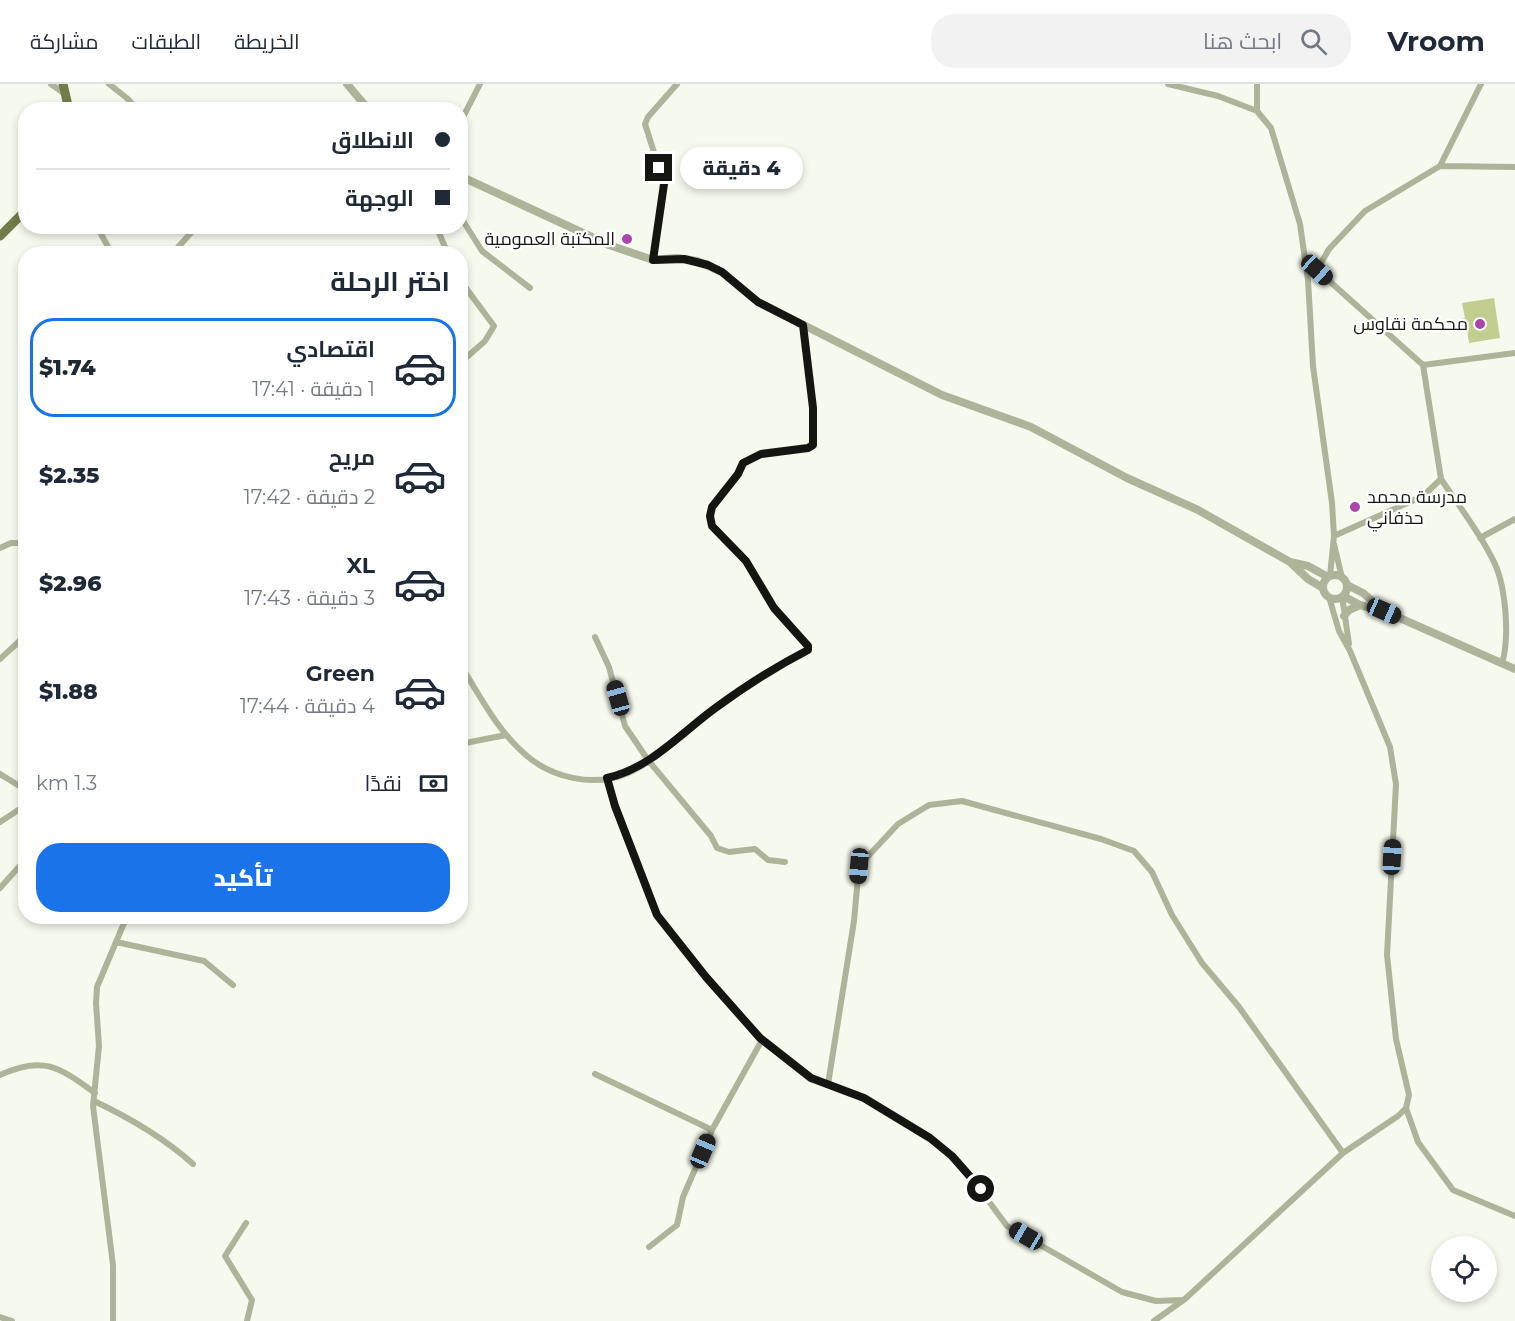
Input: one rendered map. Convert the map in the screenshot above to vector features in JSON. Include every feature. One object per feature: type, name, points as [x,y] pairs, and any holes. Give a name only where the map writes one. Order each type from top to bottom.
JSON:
[{"type":"main road","points":[[63,84],[68,102]]},
{"type":"main road","points":[[0,236],[18,218]]},
{"type":"street","points":[[51,84],[67,96]]},
{"type":"street","points":[[109,84],[130,102]]},
{"type":"street","points":[[347,84],[362,102]]},
{"type":"street","points":[[468,107],[480,84]]},
{"type":"street","points":[[653,260],[664,184],[645,124],[648,117],[676,84]]},
{"type":"street","points":[[1168,84],[1218,96],[1257,111],[1271,128],[1286,172],[1300,224],[1308,280],[1313,366],[1332,503],[1334,540],[1329,576],[1323,588]]},
{"type":"street","points":[[1257,84],[1257,111]]},
{"type":"street","points":[[1440,166],[1481,84]]},
{"type":"street","points":[[1308,280],[1317,270],[1329,249],[1365,211],[1440,166],[1515,167]]},
{"type":"street","points":[[468,180],[609,245],[653,260],[684,259],[708,265],[722,272],[758,302],[942,395],[1031,427],[1127,478],[1198,510],[1290,562],[1329,576],[1337,575],[1384,611]]},
{"type":"street","points":[[468,229],[482,251],[530,288]]},
{"type":"street","points":[[179,246],[190,234]]},
{"type":"street","points":[[1317,270],[1423,365],[1441,479],[1494,560],[1506,617],[1506,651],[1502,664]]},
{"type":"street","points":[[468,291],[494,326],[485,340],[468,356]]},
{"type":"street","points":[[468,676],[506,735],[527,756],[548,771],[570,778],[607,778],[627,774],[778,665],[808,650],[808,646],[774,608],[746,561],[712,526],[710,516],[712,507],[738,474],[743,463],[761,454],[808,448],[813,445],[813,408],[803,325]]},
{"type":"street","points":[[1423,365],[1515,353]]},
{"type":"street","points":[[1334,540],[1423,496],[1441,479]]},
{"type":"street","points":[[1480,538],[1515,519]]},
{"type":"street","points":[[1334,540],[1345,581],[1342,596],[1350,651]]},
{"type":"street","points":[[0,548],[11,543],[18,543]]},
{"type":"street","points":[[1157,1319],[1185,1299],[1343,1153],[1398,1116],[1406,1108],[1409,1095],[1396,1039],[1387,955],[1395,765],[1390,747],[1335,620],[1329,597],[1323,588],[1302,574],[1290,562]]},
{"type":"street","points":[[1320,571],[1330,566]]},
{"type":"street","points":[[1342,596],[1360,605],[1384,611],[1515,669]]},
{"type":"street","points":[[1329,597],[1336,599],[1342,596]]},
{"type":"street","points":[[1344,616],[1349,610],[1360,605]]},
{"type":"street","points":[[594,637],[609,667],[625,726],[648,760],[711,836],[717,848],[729,852],[755,849],[768,860],[785,862]]},
{"type":"street","points":[[0,659],[18,642]]},
{"type":"street","points":[[468,742],[506,735]]},
{"type":"street","points":[[0,774],[18,785]]},
{"type":"street","points":[[607,778],[615,806],[657,915],[706,977],[762,1040],[811,1078],[864,1098],[930,1138],[967,1172],[1007,1226],[1122,1292],[1156,1301],[1185,1299]]},
{"type":"street","points":[[828,1084],[854,921],[859,866],[898,824],[929,805],[962,801],[1101,838],[1134,851],[1152,872],[1172,915],[1202,963],[1239,1007],[1343,1153]]},
{"type":"street","points":[[0,822],[18,810]]},
{"type":"street","points":[[0,888],[18,868]]},
{"type":"street","points":[[113,1321],[113,1265],[94,1101],[99,1046],[97,987],[124,924]]},
{"type":"street","points":[[116,942],[204,961],[233,985]]},
{"type":"street","points":[[649,1247],[677,1225],[683,1197],[712,1130],[762,1040]]},
{"type":"street","points":[[0,1075],[35,1063],[47,1065],[66,1072],[95,1093]]},
{"type":"street","points":[[595,1074],[712,1130]]},
{"type":"street","points":[[94,1101],[167,1140],[193,1164]]},
{"type":"street","points":[[1406,1108],[1418,1142],[1453,1190],[1515,1216]]},
{"type":"street","points":[[246,1223],[225,1256],[252,1300],[247,1321]]},
{"type":"street","points":[[1156,1301],[1162,1308],[1157,1319]]},
{"type":"street","points":[[0,1317],[12,1321]]},
{"type":"building","name":"محكمة نقاوس","points":[[1494,298],[1500,338],[1469,343],[1467,329],[1463,330],[1462,319],[1465,318],[1462,303]]},
{"type":"place","name":"المكتبة العمومية","points":[[627,239]]},
{"type":"place","name":"محكمة نقاوس","points":[[1480,324]]},
{"type":"place","name":"مدرسة محمد حذفاني","points":[[1355,507]]},
{"type":"route","points":[[659,168],[664,184],[653,260],[677,258],[708,265],[737,283],[758,302],[803,325],[813,408],[813,445],[808,448],[761,454],[743,463],[738,474],[712,507],[710,516],[712,526],[738,550],[774,608],[808,646],[808,650],[778,665],[627,774],[607,778],[615,806],[657,915],[706,977],[760,1038],[811,1078],[864,1098],[930,1138],[952,1156],[981,1189]]}]
